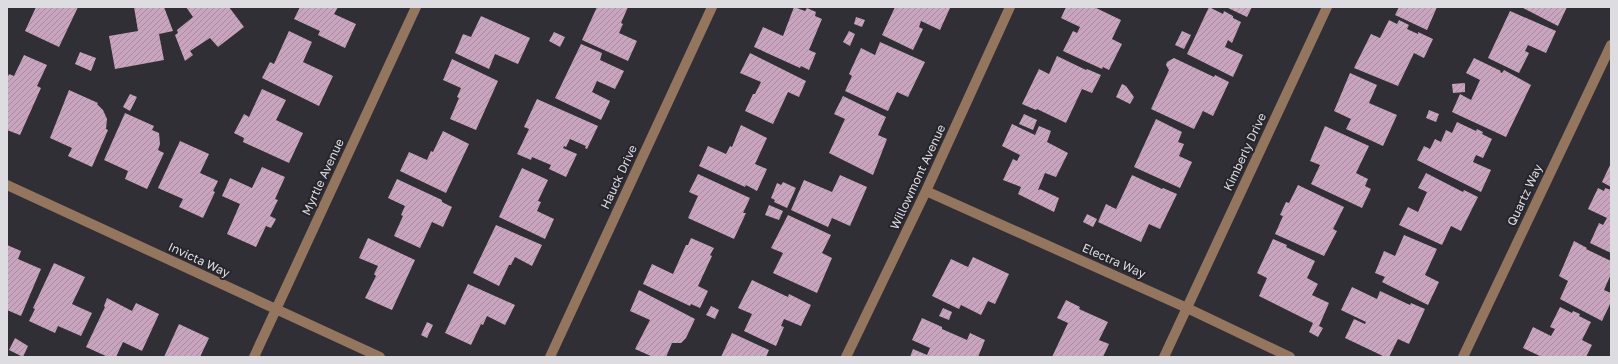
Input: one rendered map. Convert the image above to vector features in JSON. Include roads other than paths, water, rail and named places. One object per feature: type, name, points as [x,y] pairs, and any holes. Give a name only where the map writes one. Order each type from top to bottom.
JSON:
[{"type":"street","name":"Myrtle Avenue","points":[[254,357],[416,7]]},
{"type":"street","name":"Hauck Drive","points":[[550,357],[712,7]]},
{"type":"street","name":"Willowmont Avenue","points":[[846,357],[926,191],[1010,7]]},
{"type":"street","name":"Kimberly Drive","points":[[1164,357],[1327,7]]},
{"type":"street","name":"Quartz Way","points":[[1463,357],[1611,44]]},
{"type":"street","name":"Invicta Way","points":[[7,185],[380,357]]},
{"type":"street","name":"Electra Way","points":[[926,191],[1187,308],[1290,357]]}]
